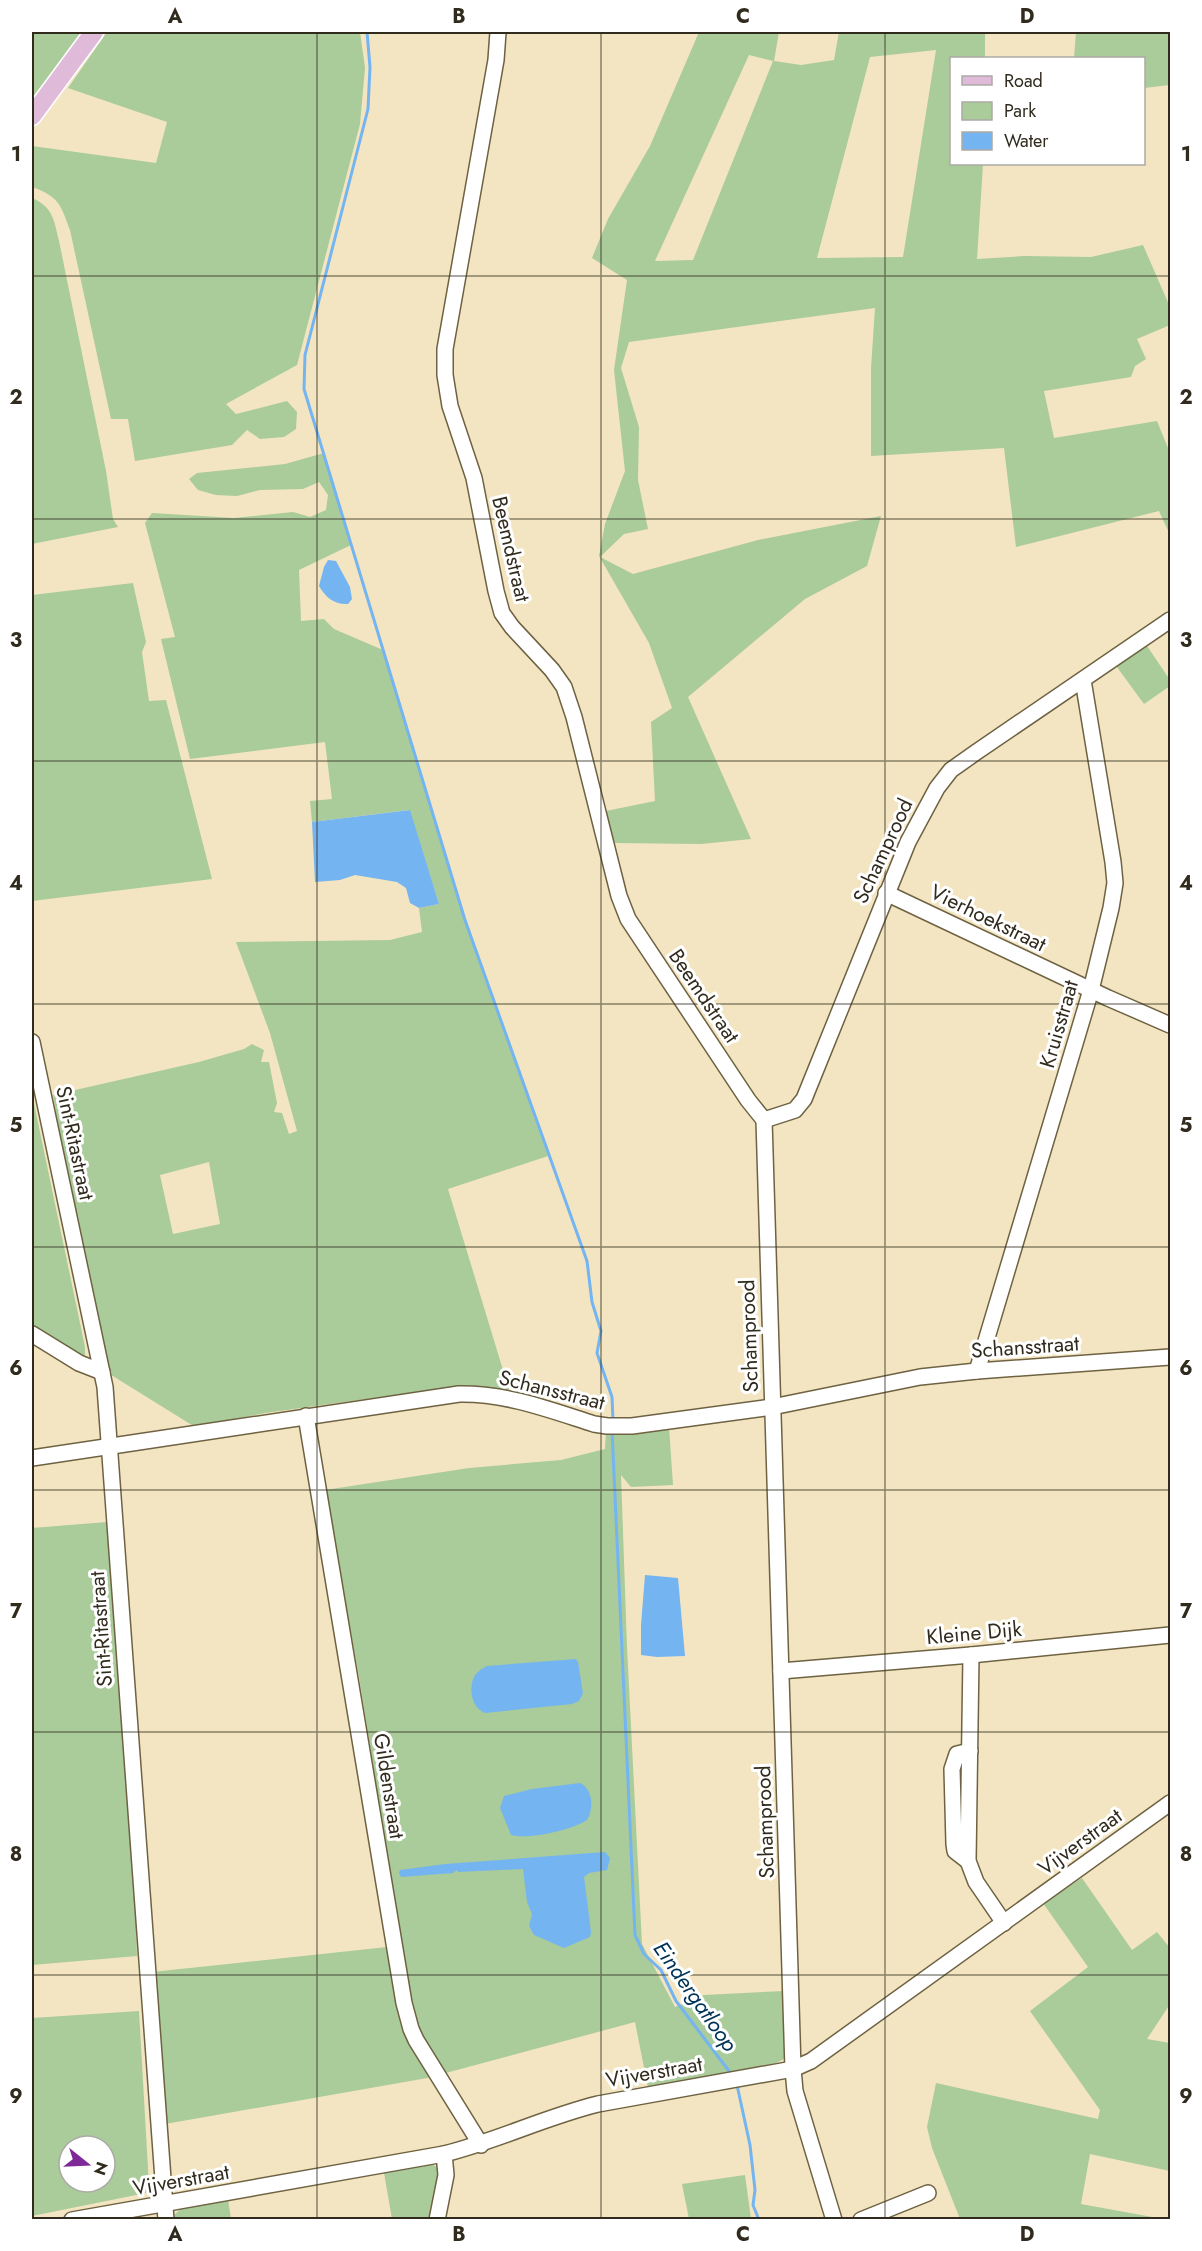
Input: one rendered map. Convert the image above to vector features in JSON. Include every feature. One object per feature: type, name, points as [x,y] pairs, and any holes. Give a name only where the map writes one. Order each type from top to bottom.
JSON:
[{"type":"main road","points":[[32,116],[94,32]]},
{"type":"street","name":"Beemdstraat","points":[[498,32],[496,60],[445,349],[445,375],[450,406],[474,478],[502,613],[564,687],[628,919],[748,1100],[764,1120]]},
{"type":"street","name":"Schamprood","points":[[834,2220],[795,2091],[793,2069],[764,1120],[795,1110],[804,1099],[886,892],[922,814],[951,770],[1170,620]]},
{"type":"street","name":"Kruisstraat","points":[[977,1371],[1091,990],[1115,883],[1083,680]]},
{"type":"street","name":"Vierhoekstraat","points":[[886,892],[1091,990],[1170,1025]]},
{"type":"street","name":"Sint-Ritastraat","points":[[32,1042],[105,1387],[165,2212]]},
{"type":"street","points":[[32,1334],[79,1363],[102,1372]]},
{"type":"street","name":"Schansstraat","points":[[32,1458],[426,1398],[477,1393],[506,1397],[612,1426],[632,1426],[772,1407],[920,1377],[1170,1357]]},
{"type":"street","name":"Gildenstraat","points":[[306,1416],[404,2003],[416,2040],[481,2145]]},
{"type":"street","name":"Kleine Dijk","points":[[781,1671],[1170,1635]]},
{"type":"street","points":[[971,1655],[968,1861],[976,1882],[1004,1923]]},
{"type":"street","name":"Vijverstraat","points":[[72,2220],[165,2212],[444,2154],[481,2145],[573,2110],[793,2069],[811,2061],[1170,1803]]},
{"type":"street","points":[[437,2220],[446,2175],[444,2154]]},
{"type":"street","points":[[861,2220],[928,2193]]},
{"type":"green space","points":[[32,32],[82,32],[32,99]]},
{"type":"green space","points":[[107,32],[360,32],[365,68],[360,124],[297,365],[226,404],[236,414],[287,401],[297,412],[296,429],[284,437],[260,439],[247,430],[232,445],[135,461],[128,419],[111,419],[70,230],[57,202],[48,194],[32,187],[32,146],[156,163],[167,122],[68,88]]},
{"type":"green space","points":[[699,32],[779,32],[774,61],[801,65],[834,60],[839,32],[985,32],[985,57],[950,57],[950,165],[983,165],[977,259],[1024,256],[1091,257],[1143,245],[1170,307],[1170,325],[1137,339],[1146,359],[1135,366],[1131,377],[1044,391],[1054,438],[1157,421],[1170,453],[1170,535],[1159,511],[1016,547],[1004,448],[871,456],[871,368],[875,308],[629,342],[621,368],[639,427],[638,480],[648,529],[624,534],[600,557],[633,574],[758,540],[881,516],[867,566],[805,599],[688,697],[751,839],[701,844],[614,843],[606,811],[655,801],[651,722],[672,708],[649,643],[599,556],[605,524],[625,471],[614,370],[627,280],[592,258],[608,219],[650,146]],"holes":[[[936,50],[903,257],[817,258],[870,57]],[[749,55],[773,61],[693,260],[655,261]]]},
{"type":"green space","points":[[1076,32],[1170,32],[1170,85],[1145,88],[1145,57],[1074,57]]},
{"type":"green space","points":[[32,198],[48,210],[56,227],[106,471],[113,519],[118,527],[32,544]]},
{"type":"green space","points":[[324,453],[351,545],[299,570],[301,621],[324,619],[334,629],[383,650],[465,920],[548,1156],[448,1189],[510,1393],[482,1387],[460,1386],[265,1413],[195,1427],[108,1373],[71,1205],[53,1095],[199,1062],[244,1049],[252,1044],[264,1050],[261,1062],[269,1062],[277,1103],[274,1112],[282,1113],[289,1134],[297,1131],[270,1033],[236,942],[390,940],[422,932],[419,908],[439,904],[409,810],[312,822],[310,801],[332,799],[325,742],[190,759],[161,639],[175,637],[145,523],[152,513],[234,518],[293,512],[310,517],[326,510],[328,495],[319,482],[303,489],[260,490],[237,496],[216,495],[198,490],[189,479],[197,473],[285,464]],"holes":[[[209,1162],[220,1224],[173,1234],[160,1175]]]},
{"type":"green space","points":[[133,583],[146,642],[142,652],[149,701],[166,700],[212,879],[32,901],[32,595]]},
{"type":"green space","points":[[1145,643],[1170,680],[1170,686],[1144,704],[1114,663]]},
{"type":"green space","points":[[32,1094],[85,1347],[85,1355],[80,1356],[32,1328]]},
{"type":"green space","points":[[669,1427],[673,1485],[631,1487],[621,1475],[642,1944],[675,2007],[704,1995],[784,1991],[784,2059],[776,2063],[648,2088],[635,2022],[442,2074],[414,2023],[359,1677],[325,1490],[469,1468],[561,1460],[605,1449],[606,1431]]},
{"type":"green space","points":[[107,1522],[135,1897],[137,1956],[32,1965],[32,1528]]},
{"type":"green space","points":[[1082,1878],[1132,1950],[1157,1932],[1170,1948],[1170,2004],[1147,2039],[1170,2043],[1170,2171],[1090,2154],[1081,2204],[1163,2219],[960,2219],[932,2148],[927,2127],[936,2083],[1098,2119],[1100,2110],[1030,2011],[1088,1967],[1043,1903]]},
{"type":"green space","points":[[387,1947],[407,2036],[433,2077],[165,2124],[152,1972]]},
{"type":"green space","points":[[139,2011],[149,2186],[146,2193],[32,2216],[32,2018]]},
{"type":"green space","points":[[431,2164],[441,2169],[432,2219],[392,2219],[384,2173]]},
{"type":"green space","points":[[745,2175],[751,2219],[689,2219],[682,2184]]},
{"type":"green space","points":[[228,2199],[231,2219],[172,2220],[176,2213],[188,2205]]},
{"type":"water","points":[[328,560],[336,561],[350,587],[352,599],[348,604],[331,600],[319,586]]},
{"type":"water","points":[[410,810],[439,904],[419,908],[410,903],[406,888],[397,882],[355,875],[340,880],[315,882],[312,822]]},
{"type":"water","points":[[645,1575],[678,1578],[685,1656],[641,1655]]},
{"type":"water","points":[[576,1659],[583,1693],[579,1701],[572,1704],[485,1713],[477,1707],[472,1697],[471,1691],[475,1675],[487,1666]]},
{"type":"water","points":[[580,1783],[590,1794],[591,1810],[587,1820],[550,1833],[528,1836],[511,1835],[500,1808],[504,1796],[532,1789]]},
{"type":"water","points":[[605,1852],[610,1858],[607,1870],[589,1873],[584,1877],[590,1937],[564,1948],[534,1935],[529,1926],[532,1914],[527,1902],[523,1869],[458,1872],[457,1870],[453,1873],[401,1877],[399,1873],[400,1870],[445,1864]]},
{"type":"waterway","points":[[367,32],[370,67],[368,109],[305,355],[304,389],[465,920],[587,1261],[592,1302],[601,1331],[597,1353],[612,1397],[613,1421]]},
{"type":"waterway","points":[[612,1430],[635,1935],[644,1954],[661,1970],[676,2001],[732,2075]]},
{"type":"waterway","name":"Eindergatloop","points":[[737,2085],[750,2145],[755,2190],[753,2205],[759,2220]]}]
